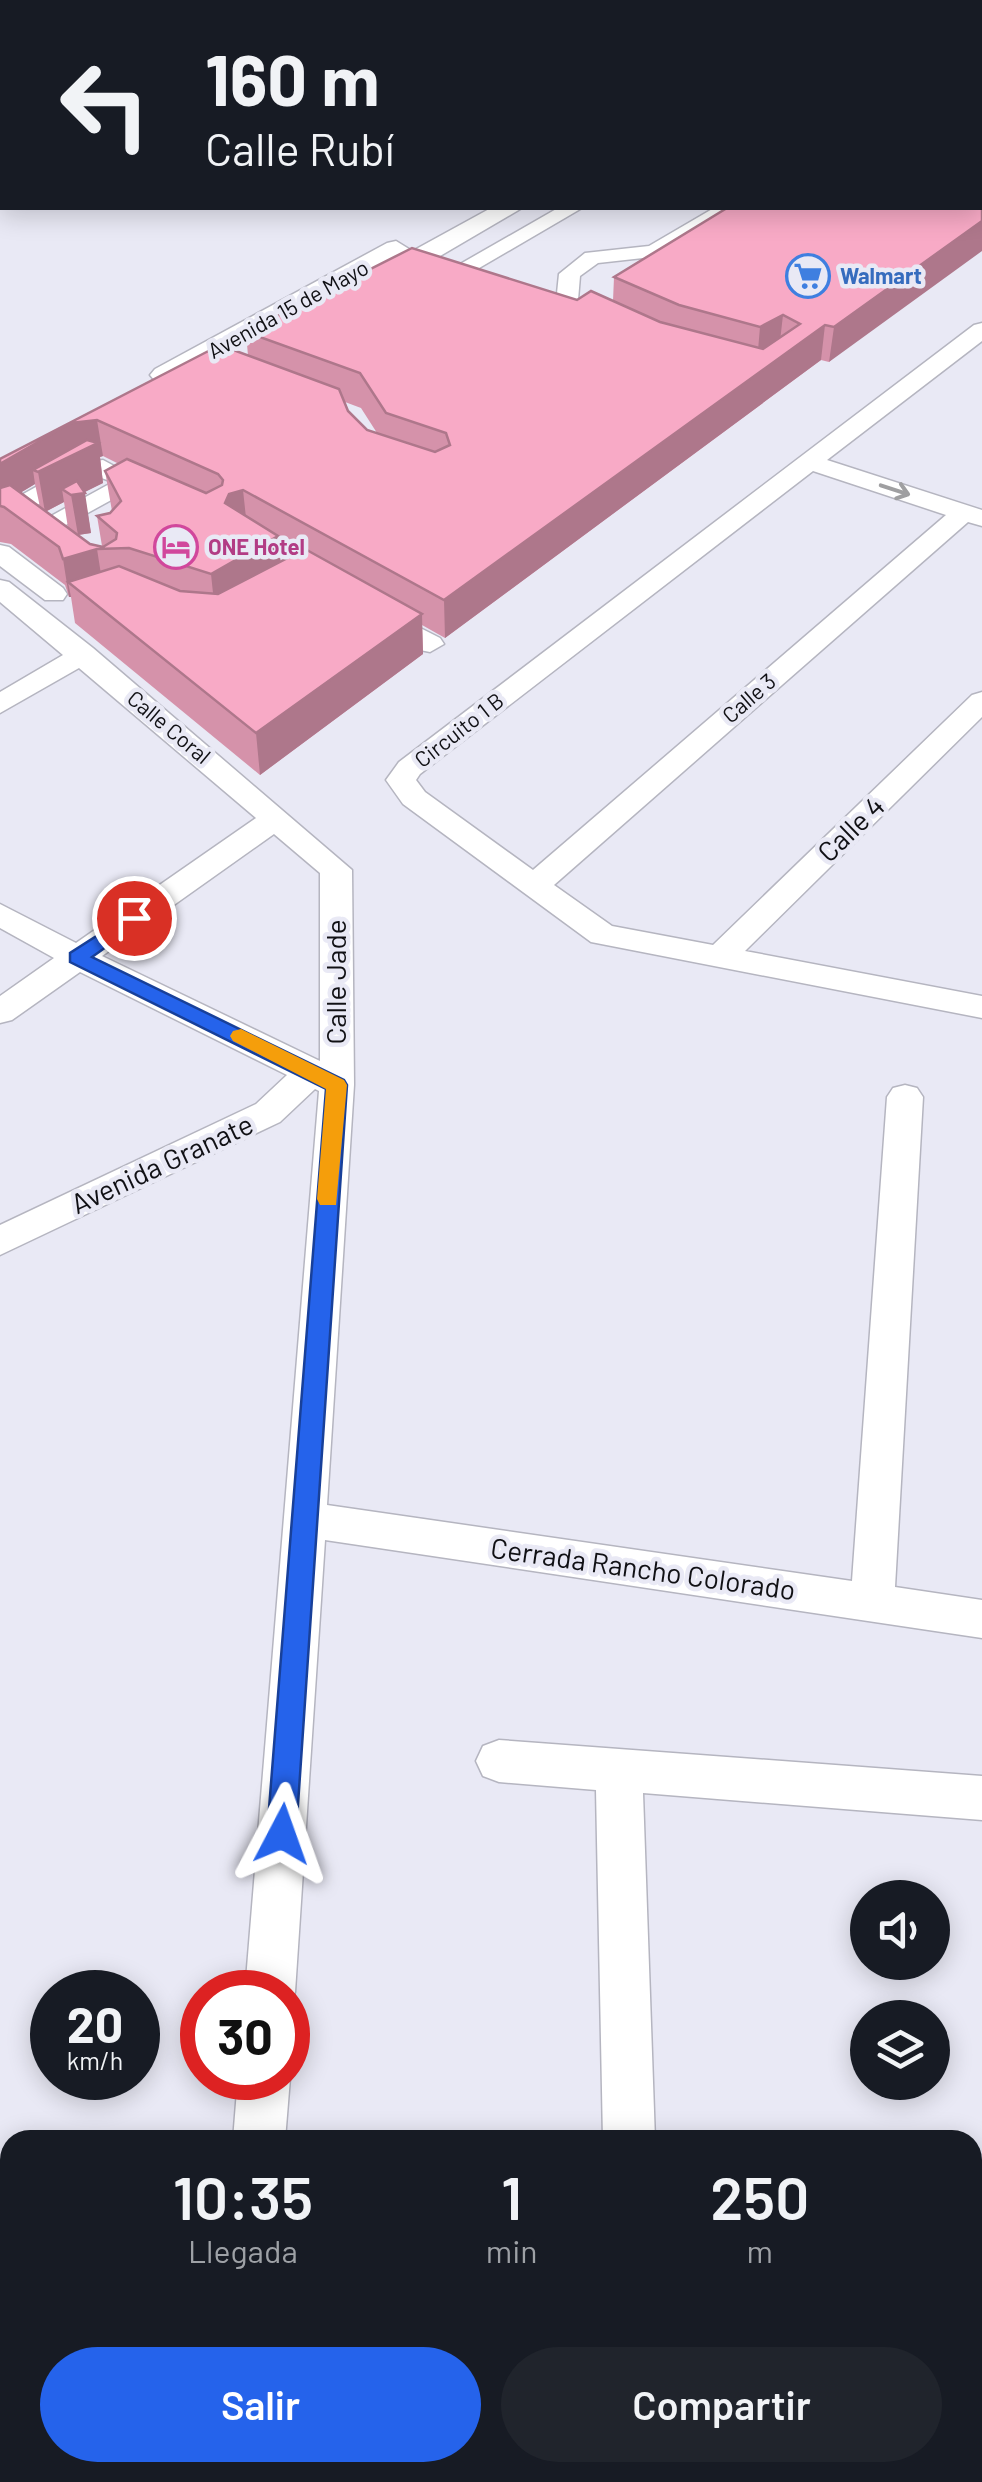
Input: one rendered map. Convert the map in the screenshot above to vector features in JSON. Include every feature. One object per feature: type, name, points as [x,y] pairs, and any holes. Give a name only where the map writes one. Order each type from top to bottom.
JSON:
[{"type":"main road","name":"Avenida 15 de Mayo","points":[[354,284],[465,210]]},
{"type":"main road","name":"Avenida 15 de Mayo","points":[[144,397],[354,284],[449,241],[504,210]]},
{"type":"main road","points":[[4,501],[46,474],[84,441]]},
{"type":"street","points":[[490,288],[456,271],[568,210]]},
{"type":"street","points":[[630,334],[593,312],[553,304],[570,274],[592,257],[654,252],[725,210]]},
{"type":"street","points":[[449,241],[490,253]]},
{"type":"street","name":"Circuito 1 B","points":[[976,998],[720,958],[602,935],[414,798],[401,780],[409,768],[982,330]]},
{"type":"street","points":[[834,443],[871,455]]},
{"type":"street","points":[[809,462],[973,515]]},
{"type":"street","points":[[44,527],[90,504],[140,486],[96,466],[46,474]]},
{"type":"street","points":[[4,501],[73,548]]},
{"type":"street","points":[[90,504],[109,530]]},
{"type":"street","name":"Calle 3","points":[[534,885],[973,515]]},
{"type":"street","points":[[0,553],[64,602],[40,622]]},
{"type":"street","name":"Calle Coral","points":[[0,588],[336,870]]},
{"type":"street","points":[[353,600],[430,644]]},
{"type":"street","points":[[0,704],[83,654]]},
{"type":"street","name":"Calle 4","points":[[720,958],[982,701]]},
{"type":"street","points":[[0,1012],[276,818]]},
{"type":"street","name":"Calle Jade","points":[[272,1970],[305,1519],[336,870]]},
{"type":"street","points":[[0,914],[77,958],[325,1078]]},
{"type":"street","name":"Avenida Granate","points":[[0,1241],[268,1114],[325,1078]]},
{"type":"street","points":[[872,1603],[905,1097]]},
{"type":"street","name":"Cerrada Rancho Colorado","points":[[305,1519],[982,1619]]},
{"type":"street","points":[[499,1761],[982,1798]]},
{"type":"street","points":[[619,1771],[628,2130]]},
{"type":"street","points":[[261,2130],[263,2100]]},
{"type":"building","points":[[724,210],[982,210],[982,221],[834,327],[825,325],[444,600],[243,490],[229,494],[225,503],[278,536],[211,574],[129,548],[97,549],[63,559],[59,547],[0,506],[0,488],[10,485],[90,544],[103,547],[116,539],[117,533],[97,516],[110,513],[121,501],[105,471],[127,459],[206,493],[222,485],[218,474],[97,420],[71,423],[0,464],[0,459],[220,345],[339,389],[348,411],[367,430],[435,452],[450,445],[446,433],[386,413],[360,373],[246,332],[412,248],[577,300],[591,291],[660,322],[763,349],[800,324],[783,315],[760,327],[679,305],[614,277]]},
{"type":"building","points":[[87,440],[98,443],[38,472],[33,470]]},
{"type":"building","points":[[77,481],[85,493],[71,495],[62,489]]},
{"type":"building","points":[[305,549],[422,614],[256,733],[68,582],[119,566],[180,591],[218,594]]},
{"type":"slow traffic","points":[[241,1036],[336,1085],[328,1199]]},
{"type":"place","name":"Walmart","points":[[808,276]]},
{"type":"place","name":"ONE Hotel","points":[[176,547]]},
{"type":"route","points":[[134,918],[77,958],[313,1070],[336,1085],[282,1834]]}]
